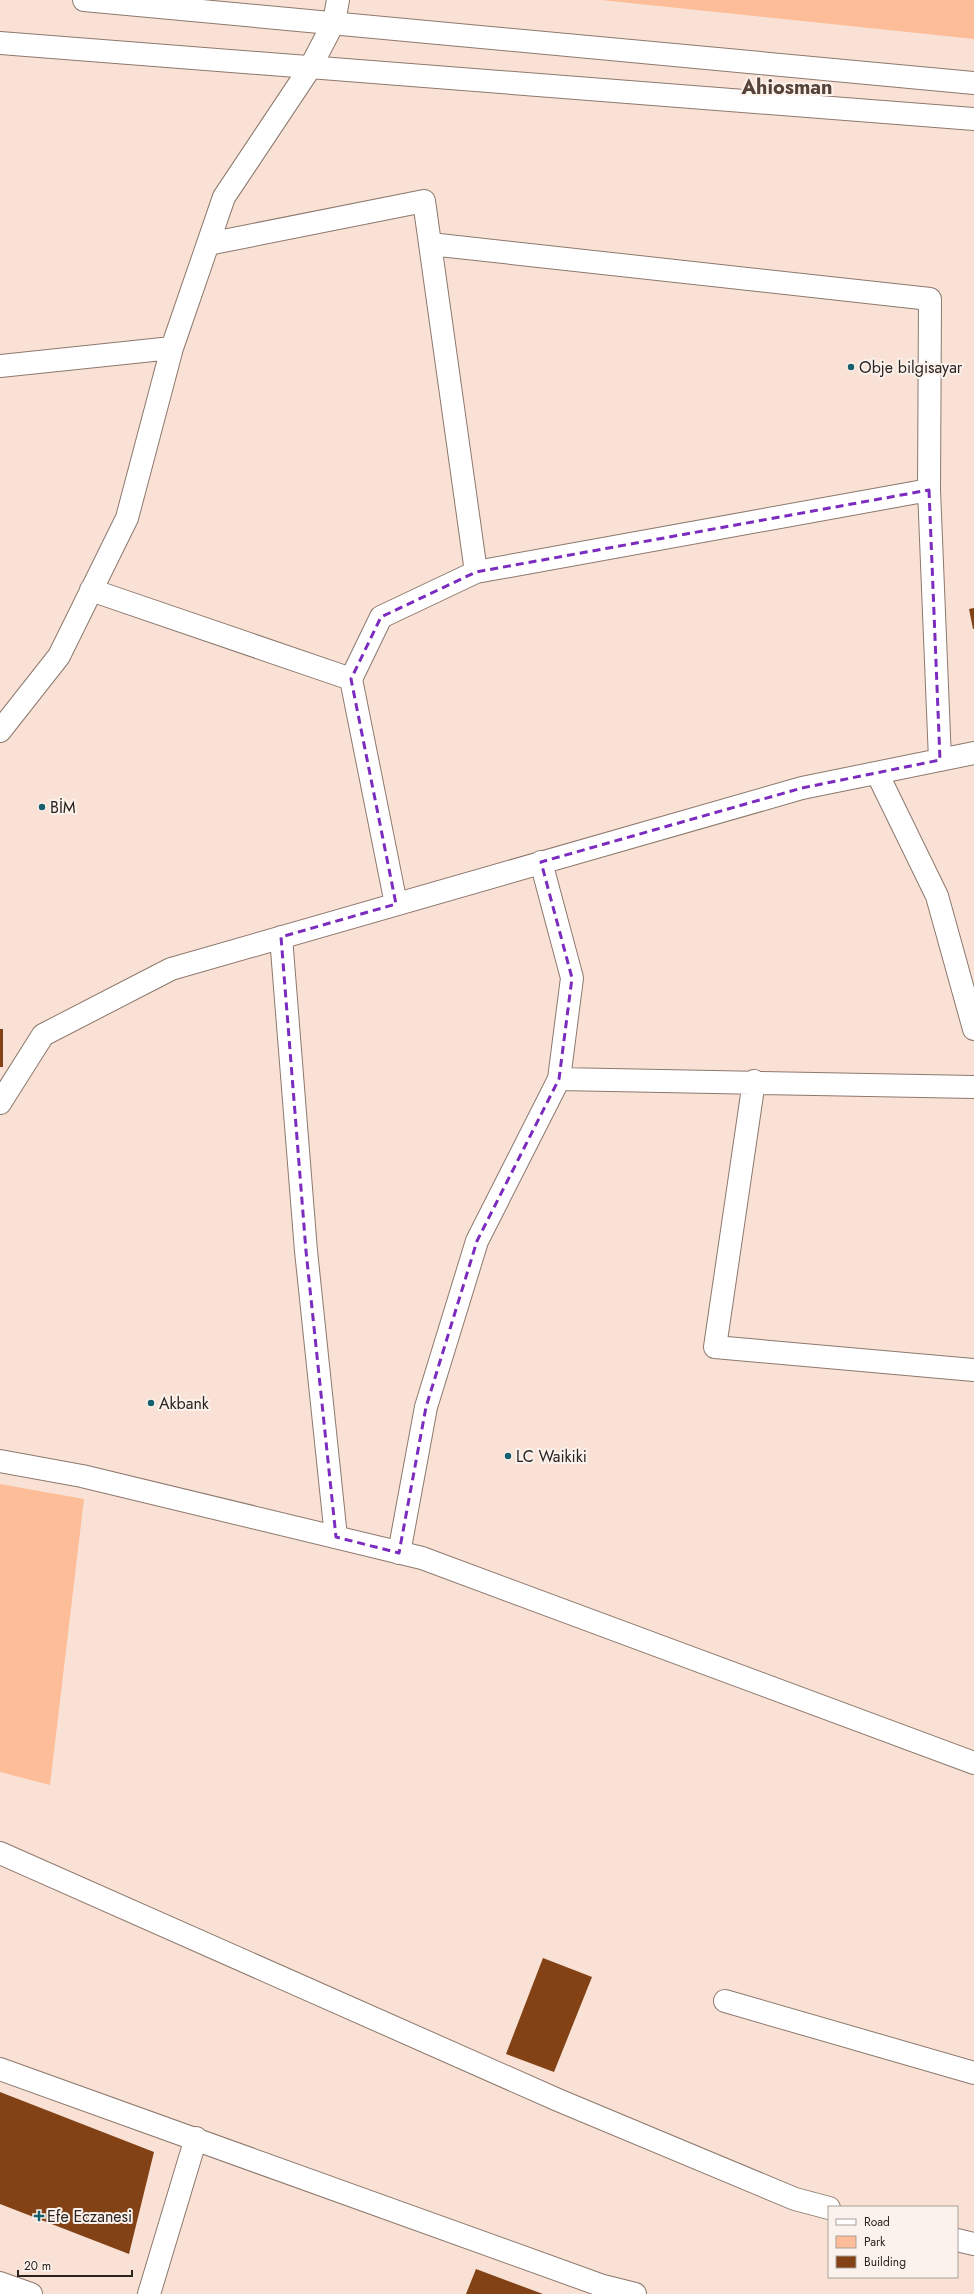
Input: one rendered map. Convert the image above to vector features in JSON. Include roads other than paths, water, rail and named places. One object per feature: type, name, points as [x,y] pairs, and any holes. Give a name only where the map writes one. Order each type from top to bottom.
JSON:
[{"type":"street","points":[[84,0],[334,22],[974,83]]},
{"type":"street","points":[[0,731],[7,706],[59,656],[127,518],[172,348],[224,197],[310,68],[334,22],[338,0]]},
{"type":"street","points":[[0,43],[974,119]]},
{"type":"street","points":[[208,244],[424,201],[476,572]]},
{"type":"street","points":[[430,244],[930,299],[929,490],[940,760]]},
{"type":"street","points":[[0,366],[172,348]]},
{"type":"street","points":[[396,904],[351,679],[381,617],[476,572],[929,490]]},
{"type":"street","points":[[91,590],[351,679]]},
{"type":"street","points":[[0,1103],[43,1035],[171,969],[802,788],[974,753]]},
{"type":"street","points":[[877,773],[937,896],[974,1029]]},
{"type":"street","points":[[399,1553],[426,1408],[476,1241],[559,1078],[572,978],[541,862]]},
{"type":"street","points":[[281,937],[306,1251],[336,1537]]},
{"type":"street","points":[[559,1078],[754,1081],[974,1087]]},
{"type":"street","points":[[754,1081],[715,1347],[974,1370]]},
{"type":"street","points":[[0,1461],[82,1476],[422,1558],[974,1763]]},
{"type":"street","points":[[0,1853],[558,2100],[795,2199],[828,2208]]},
{"type":"street","points":[[724,2001],[974,2074]]},
{"type":"street","points":[[0,2069],[196,2138],[603,2286],[635,2294]]},
{"type":"street","points":[[149,2294],[196,2138]]},
{"type":"street","points":[[958,2240],[974,2244]]},
{"type":"street","points":[[0,2283],[31,2294]]},
{"type":"place","name":"Obje bilgisayar","points":[[851,367]]},
{"type":"place","name":"BİM","points":[[42,807]]},
{"type":"place","name":"Akbank","points":[[151,1403]]},
{"type":"place","name":"LC Waikiki","points":[[508,1456]]},
{"type":"place","name":"Efe Eczanesi","points":[[39,2216]]},
{"type":"district","name":"Ahiosman","points":[[787,87]]}]
